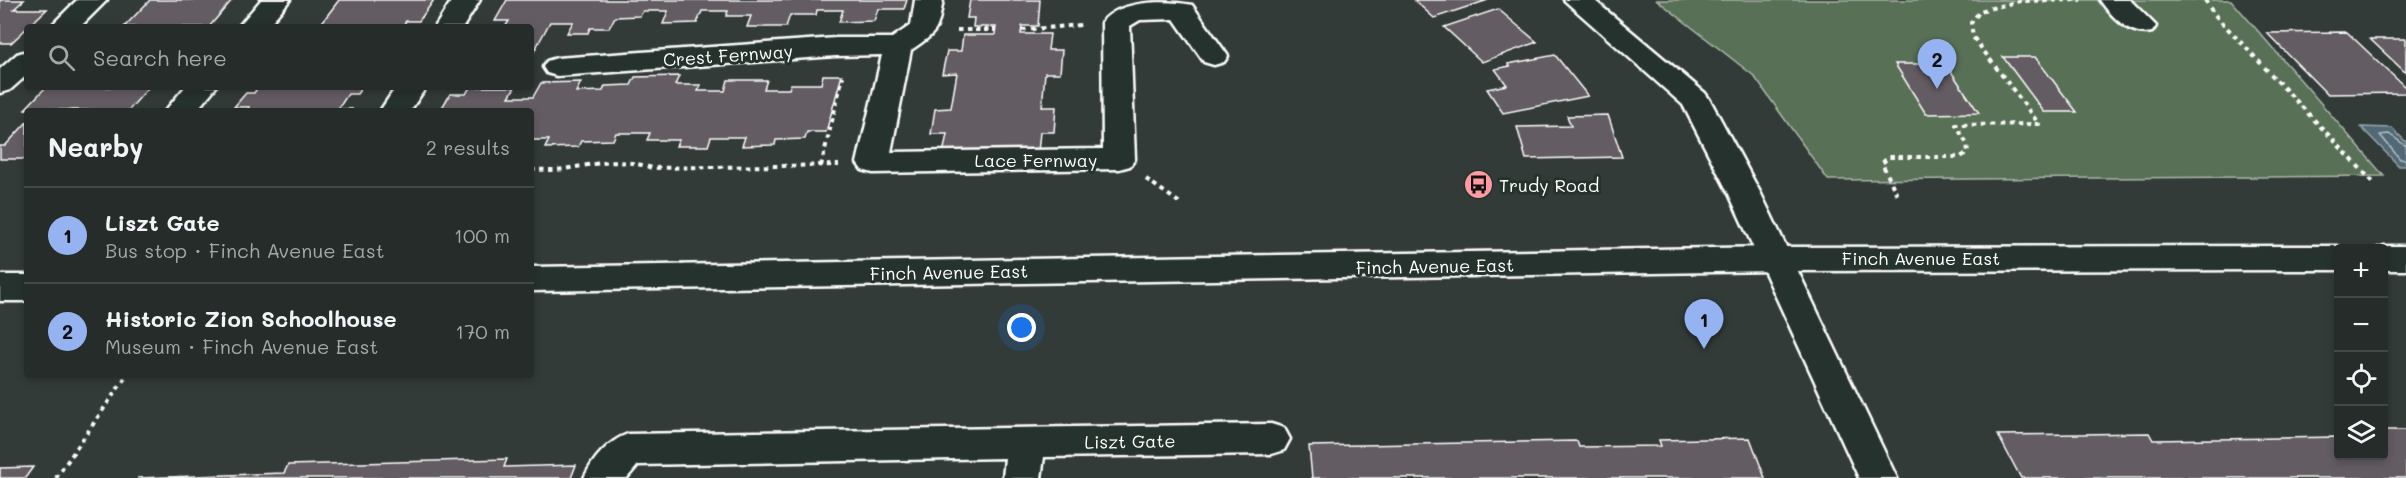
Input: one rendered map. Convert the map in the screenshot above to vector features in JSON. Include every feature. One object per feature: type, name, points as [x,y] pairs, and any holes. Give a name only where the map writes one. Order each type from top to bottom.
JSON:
[{"type":"main road","points":[[66,24],[93,0]]},
{"type":"main road","points":[[255,24],[276,0]]},
{"type":"main road","points":[[451,24],[466,0]]},
{"type":"main road","points":[[873,163],[898,46],[924,29],[929,0]]},
{"type":"main road","points":[[1578,0],[1695,100],[1745,194],[1878,478]]},
{"type":"main road","points":[[2114,0],[2142,26]]},
{"type":"main road","points":[[1116,22],[1134,12],[1182,11],[1214,56]]},
{"type":"main road","name":"Lace Fernway","points":[[873,163],[1119,159],[1116,22]]},
{"type":"main road","name":"Crest Fernway","points":[[557,67],[836,47],[898,46]]},
{"type":"main road","points":[[0,84],[24,63]]},
{"type":"main road","points":[[183,108],[198,90]]},
{"type":"main road","points":[[397,108],[409,90]]},
{"type":"main road","name":"Finch Avenue East","points":[[534,279],[1775,259],[2334,258]]},
{"type":"main road","points":[[2388,258],[2406,258]]},
{"type":"main road","points":[[0,288],[24,288]]},
{"type":"main road","name":"Liszt Gate","points":[[603,478],[628,450],[1024,460],[1271,440]]},
{"type":"path","points":[[1897,195],[1882,163],[1889,157],[1961,157],[1968,152],[1967,144],[1956,125],[2039,124],[1974,37],[1971,23],[1980,11],[2020,1],[2091,0]]},
{"type":"path","points":[[2205,0],[2214,14],[2375,184]]},
{"type":"path","points":[[1022,30],[1116,22]]},
{"type":"path","points":[[821,166],[844,72],[836,47]]},
{"type":"path","points":[[1119,159],[1180,203]]},
{"type":"path","points":[[534,170],[567,169],[588,162],[637,161],[652,168],[821,166],[873,163]]},
{"type":"path","points":[[56,478],[125,378]]},
{"type":"green space","points":[[1657,0],[2231,0],[2384,176],[1828,180],[1754,76]]},
{"type":"water","points":[[2361,127],[2392,128],[2406,142],[2406,166],[2399,166]]},
{"type":"building","points":[[0,0],[24,0],[14,9],[47,9],[31,24],[24,24],[24,31],[11,43],[0,43]]},
{"type":"building","points":[[150,0],[232,0],[212,24],[127,24]]},
{"type":"building","points":[[339,0],[434,0],[419,21],[406,21],[404,24],[321,24]]},
{"type":"building","points":[[507,0],[907,0],[904,9],[878,9],[874,21],[839,22],[843,10],[817,10],[816,15],[790,15],[786,27],[747,27],[751,16],[726,16],[728,11],[702,11],[697,23],[663,24],[668,11],[643,11],[640,16],[615,17],[609,28],[590,28],[588,33],[567,33],[573,22],[550,22],[534,51],[534,24],[507,24],[509,21],[495,21]]},
{"type":"building","points":[[970,0],[1040,0],[1038,26],[1022,26],[1021,34],[1050,34],[1048,50],[1062,50],[1060,73],[1045,73],[1042,107],[1056,107],[1054,132],[1040,132],[1038,152],[943,154],[947,134],[931,134],[935,109],[951,108],[957,73],[942,74],[947,51],[961,51],[963,35],[995,35],[996,27],[973,27],[974,18],[967,18]]},
{"type":"building","points":[[1414,0],[1488,0],[1434,18]]},
{"type":"building","points":[[1498,9],[1537,42],[1482,62],[1444,27]]},
{"type":"building","points":[[2347,32],[2406,88],[2406,93],[2327,94],[2267,33]]},
{"type":"building","points":[[2370,39],[2406,39],[2406,73]]},
{"type":"building","points":[[1555,55],[1588,96],[1503,113],[1487,89],[1507,85],[1495,69],[1510,66],[1508,64]]},
{"type":"building","points":[[2003,57],[2035,57],[2077,112],[2044,112]]},
{"type":"building","points":[[1895,64],[1946,64],[1979,113],[1926,114]]},
{"type":"building","points":[[823,75],[842,75],[826,132],[807,132],[805,139],[776,140],[775,145],[742,146],[745,137],[711,137],[708,146],[676,146],[679,140],[647,140],[650,133],[616,133],[613,140],[581,141],[578,147],[545,148],[549,140],[534,140],[534,108],[442,108],[450,94],[466,94],[468,90],[513,90],[509,97],[533,97],[541,83],[581,82],[576,92],[603,91],[605,86],[631,85],[635,77],[679,76],[675,85],[701,85],[698,91],[725,91],[728,80],[767,80],[764,89],[789,89],[791,84],[821,84]]},
{"type":"building","points":[[43,90],[146,90],[131,108],[26,108]]},
{"type":"building","points":[[256,90],[360,90],[357,94],[348,94],[339,108],[234,107],[246,93],[254,93]]},
{"type":"building","points":[[1608,115],[1622,157],[1526,159],[1517,127],[1571,126],[1567,116]]},
{"type":"building","points":[[24,125],[24,159],[0,159],[0,146],[5,146]]},
{"type":"building","points":[[2388,430],[2406,430],[2406,478],[2021,478],[1998,435],[2149,433],[2153,440],[2334,437],[2334,460],[2388,460]]},
{"type":"building","points":[[1750,438],[1765,478],[1312,478],[1309,446],[1577,441],[1579,447],[1661,446],[1659,440]]},
{"type":"building","points":[[507,459],[504,467],[576,465],[571,478],[137,478],[284,473],[288,465]]},
{"type":"building","points":[[33,467],[25,478],[0,478],[0,468]]},
{"type":"place","name":"Historic Zion Schoolhouse","points":[[1937,89]]},
{"type":"place","name":"Trudy Road","points":[[1478,185]]},
{"type":"place","name":"Liszt Gate","points":[[1704,349]]}]
